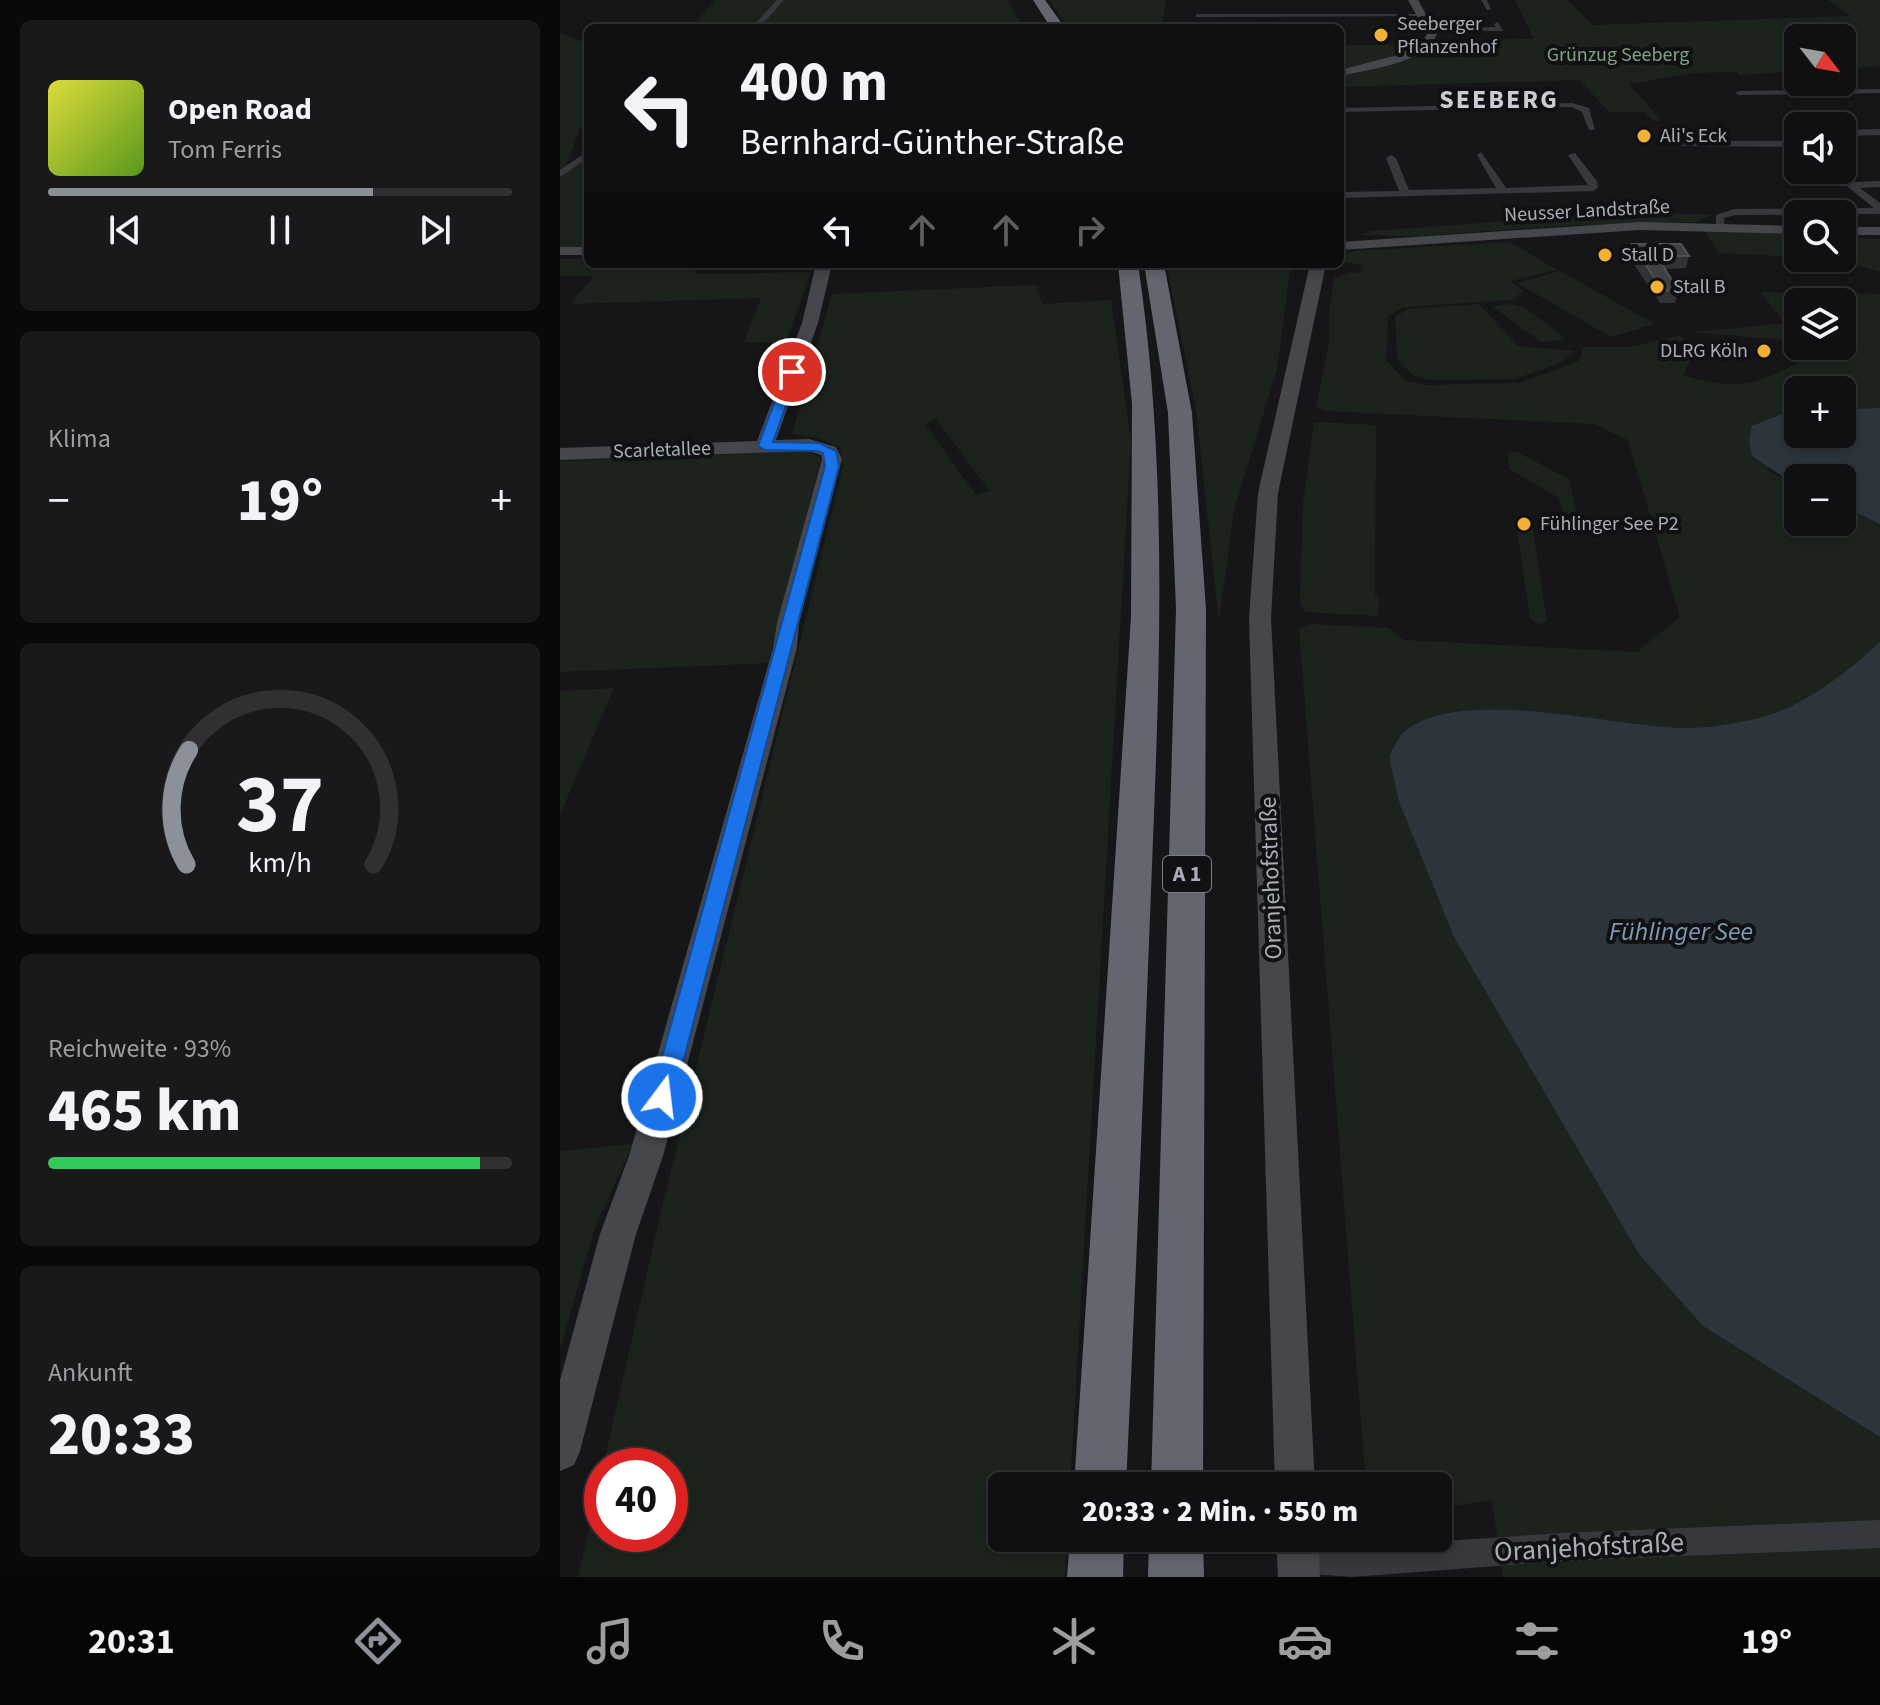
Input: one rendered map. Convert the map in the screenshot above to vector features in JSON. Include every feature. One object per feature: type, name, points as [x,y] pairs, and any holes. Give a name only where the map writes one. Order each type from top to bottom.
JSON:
[{"type":"highway","points":[[1039,0],[1055,24]]},
{"type":"highway","name":"A 1","points":[[1101,1472],[1145,654],[1145,414],[1142,363],[1129,268]]},
{"type":"highway","name":"A 1","points":[[1155,268],[1180,413],[1191,609],[1177,1472]]},
{"type":"highway","points":[[1095,1577],[1096,1552]]},
{"type":"highway","points":[[1176,1552],[1176,1577]]},
{"type":"street","points":[[759,24],[781,0]]},
{"type":"street","points":[[1344,72],[1418,51],[1430,42],[1430,30],[1413,0]]},
{"type":"street","points":[[1484,0],[1489,9]]},
{"type":"street","points":[[1612,0],[1625,0]]},
{"type":"street","points":[[1197,16],[1242,20],[1422,16]]},
{"type":"street","points":[[1430,30],[1500,29],[1498,24]]},
{"type":"street","points":[[1739,93],[1880,91]]},
{"type":"street","points":[[1344,110],[1572,105],[1586,110],[1592,128]]},
{"type":"street","points":[[1856,133],[1880,132]]},
{"type":"street","points":[[1675,144],[1784,144]]},
{"type":"street","points":[[1481,155],[1503,191]]},
{"type":"street","points":[[1344,195],[1593,188],[1595,185],[1572,155]]},
{"type":"street","points":[[560,174],[584,157]]},
{"type":"street","points":[[1391,158],[1405,193]]},
{"type":"street","points":[[1851,185],[1880,184]]},
{"type":"street","points":[[1851,185],[1880,210]]},
{"type":"street","points":[[1721,226],[1719,217],[1734,212],[1880,210]]},
{"type":"street","name":"Neusser Landstraße","points":[[1344,244],[1460,240],[1595,228],[1721,226],[1784,229]]},
{"type":"street","points":[[1856,231],[1876,232]]},
{"type":"street","points":[[560,251],[584,251]]},
{"type":"street","points":[[765,446],[810,323],[823,268]]},
{"type":"street","points":[[819,288],[831,268]]},
{"type":"street","name":"Oranjehofstraße","points":[[1294,1472],[1260,618],[1268,493],[1312,303],[1314,268]]},
{"type":"street","name":"Scarletallee","points":[[560,454],[765,446],[819,447],[829,451],[832,466],[654,1126],[618,1234],[560,1451]]},
{"type":"street","name":"Oranjehofstraße","points":[[1298,1558],[1352,1562],[1563,1547],[1876,1534]]},
{"type":"green space","points":[[716,0],[1007,0],[1022,24],[694,24]]},
{"type":"green space","points":[[1049,0],[1166,0],[1163,24],[1066,24]]},
{"type":"green space","name":"Grünzug Seeberg","points":[[1515,0],[1567,0],[1592,25],[1851,16],[1828,0],[1880,0],[1880,66],[1856,68],[1856,24],[1784,24],[1784,72],[1739,75],[1737,72],[1693,73],[1629,84],[1662,121],[1653,121],[1645,112],[1609,112],[1580,80],[1344,87],[1344,74],[1418,54],[1443,40],[1534,39]]},
{"type":"green space","points":[[560,33],[584,42],[584,118],[566,165],[584,158],[584,247],[560,247]]},
{"type":"green space","points":[[1344,45],[1420,45],[1393,57],[1344,70]]},
{"type":"green space","points":[[1635,212],[1712,215],[1696,222],[1575,225],[1415,236],[1360,235],[1372,231]]},
{"type":"green space","points":[[1703,230],[1784,234],[1784,256],[1719,253]]},
{"type":"green space","points":[[1856,238],[1880,239],[1880,272],[1856,265]]},
{"type":"green space","points":[[1510,242],[1557,270],[1510,281],[1523,291],[1513,300],[1403,307],[1388,316],[1386,360],[1406,381],[1426,385],[1520,383],[1579,361],[1583,347],[1630,347],[1680,335],[1688,342],[1691,358],[1683,375],[1721,384],[1750,382],[1804,360],[1856,360],[1856,294],[1880,294],[1880,408],[1856,409],[1856,376],[1784,376],[1784,414],[1768,470],[1784,479],[1784,536],[1856,536],[1856,513],[1880,524],[1880,642],[1853,666],[1808,697],[1775,713],[1749,720],[1685,728],[1539,712],[1462,711],[1430,718],[1405,731],[1389,757],[1399,802],[1454,937],[1703,1326],[1880,1437],[1880,1577],[1503,1577],[1492,1500],[1452,1506],[1452,1472],[1365,1472],[1299,628],[1310,624],[1389,628],[1404,640],[1637,652],[1680,617],[1628,440],[1594,424],[1326,411],[1316,406],[1329,344],[1334,278],[1350,272],[1360,273],[1363,265],[1344,263],[1344,255],[1355,251]]},
{"type":"green space","points":[[560,259],[584,259],[584,268],[691,268],[698,274],[811,272],[786,342],[744,342],[761,298],[571,304],[593,276],[560,276]]},
{"type":"green space","points":[[1167,268],[1290,268],[1277,369],[1234,510],[1219,621],[1196,410]]},
{"type":"green space","points":[[1560,271],[1655,324],[1611,337],[1517,283]]},
{"type":"green space","points":[[1036,285],[1042,304],[1111,300],[1131,441],[1071,1472],[988,1472],[988,1552],[1066,1552],[1065,1577],[578,1577],[584,1551],[688,1552],[688,1448],[607,1448],[662,1207],[843,466],[840,447],[818,438],[792,434],[832,294]],"holes":[[[936,419],[989,491],[976,495],[925,424]]]},
{"type":"green space","points":[[1761,292],[1784,292],[1784,323]]},
{"type":"green space","points":[[1479,304],[1518,346],[1574,351],[1560,363],[1515,379],[1430,380],[1414,376],[1398,361],[1395,318],[1407,309]]},
{"type":"green space","points":[[1513,304],[1524,307],[1564,337],[1563,340],[1541,342],[1492,306]]},
{"type":"green space","points":[[1784,323],[1784,340],[1693,332]]},
{"type":"green space","points":[[1314,422],[1376,425],[1375,595],[1379,598],[1378,616],[1304,612],[1300,605],[1303,504]]},
{"type":"green space","points":[[807,451],[821,458],[768,663],[560,672],[560,461]]},
{"type":"green space","points":[[1515,451],[1569,479],[1577,514],[1564,515],[1559,498],[1509,469],[1508,454]]},
{"type":"green space","points":[[1516,523],[1532,524],[1547,621],[1541,625],[1530,618]]},
{"type":"green space","points":[[614,688],[560,815],[560,691]]},
{"type":"green space","points":[[633,1144],[594,1230],[560,1349],[560,1151]]},
{"type":"water","points":[[1880,408],[1880,524],[1856,513],[1856,464],[1784,464],[1784,478],[1752,456],[1749,440],[1752,426],[1782,414],[1784,448],[1856,448],[1856,409]]},
{"type":"water","name":"Fühlinger See","points":[[1880,642],[1880,1437],[1703,1326],[1639,1254],[1454,937],[1399,802],[1389,757],[1405,731],[1430,718],[1462,711],[1539,712],[1685,728],[1749,720],[1775,713],[1808,697],[1853,666]]},
{"type":"building","points":[[1632,244],[1681,244],[1689,256],[1657,256],[1678,290],[1663,291]]},
{"type":"place","name":"Seeberger Pflanzenhof","points":[[1381,35]]},
{"type":"place","name":"Ali's Eck","points":[[1644,136]]},
{"type":"place","name":"Stall D","points":[[1605,255]]},
{"type":"place","name":"Stall B","points":[[1657,287]]},
{"type":"place","name":"DLRG Köln","points":[[1764,351]]},
{"type":"place","name":"Fühlinger See P2","points":[[1524,524]]},
{"type":"district","name":"SEEBERG","points":[[1499,99]]},
{"type":"route","points":[[662,1097],[832,466],[829,451],[819,447],[765,446],[792,372]]}]
